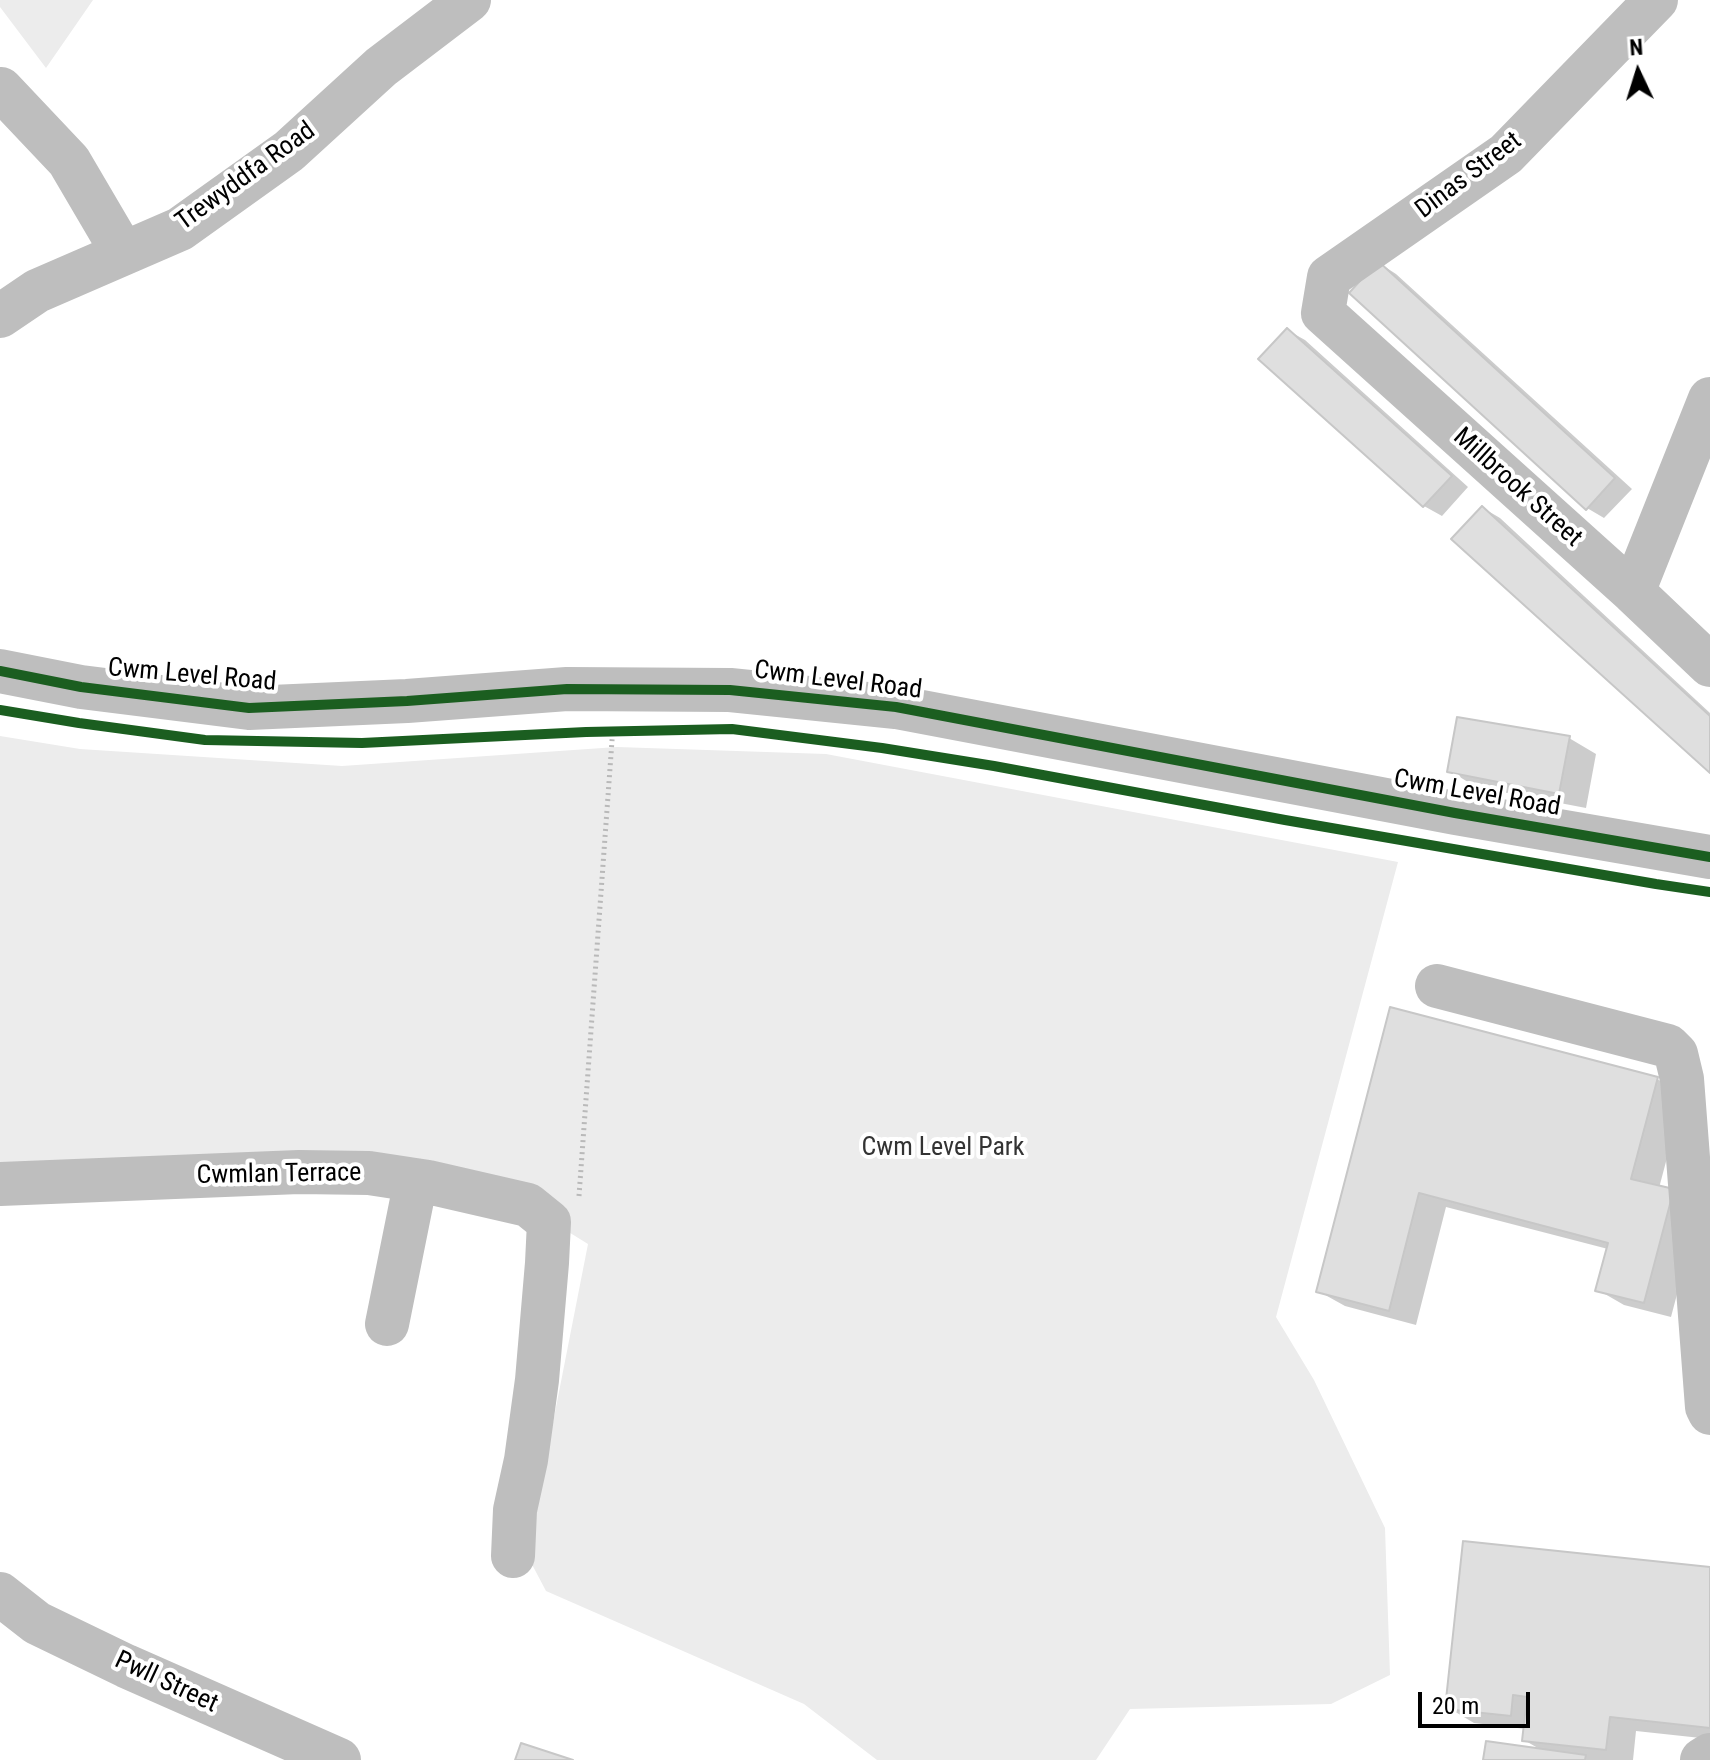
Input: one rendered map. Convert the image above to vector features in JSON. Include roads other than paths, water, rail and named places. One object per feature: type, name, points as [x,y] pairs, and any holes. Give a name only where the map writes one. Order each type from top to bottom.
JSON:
[{"type":"street","name":"Trewyddfa Road","points":[[0,316],[37,291],[180,229],[289,151],[381,67],[469,0]]},
{"type":"street","name":"Dinas Street","points":[[1323,313],[1329,277],[1506,154],[1656,0]]},
{"type":"street","points":[[1,89],[69,161],[123,253]]},
{"type":"street","name":"Millbrook Street","points":[[1323,313],[1710,665]]},
{"type":"street","points":[[1633,592],[1710,399]]},
{"type":"street","name":"Cwm Level Road","points":[[0,671],[81,687],[249,708],[407,701],[567,689],[614,710],[730,690],[896,707],[1440,811],[1710,857]]},
{"type":"street","points":[[1437,986],[1668,1046],[1676,1054],[1682,1079],[1707,1407],[1710,1413]]},
{"type":"street","name":"Cwmlan Terrace","points":[[0,1184],[299,1172],[369,1173],[416,1180],[563,1216],[547,1263],[537,1380],[526,1460],[515,1510],[513,1556]]},
{"type":"street","points":[[387,1324],[416,1180]]},
{"type":"street","name":"Pwll Street","points":[[0,1594],[37,1623],[331,1759]]},
{"type":"street","points":[[1702,1760],[1710,1755]]},
{"type":"park label","name":"Cwm Level Park","points":[[943,1148]]}]
